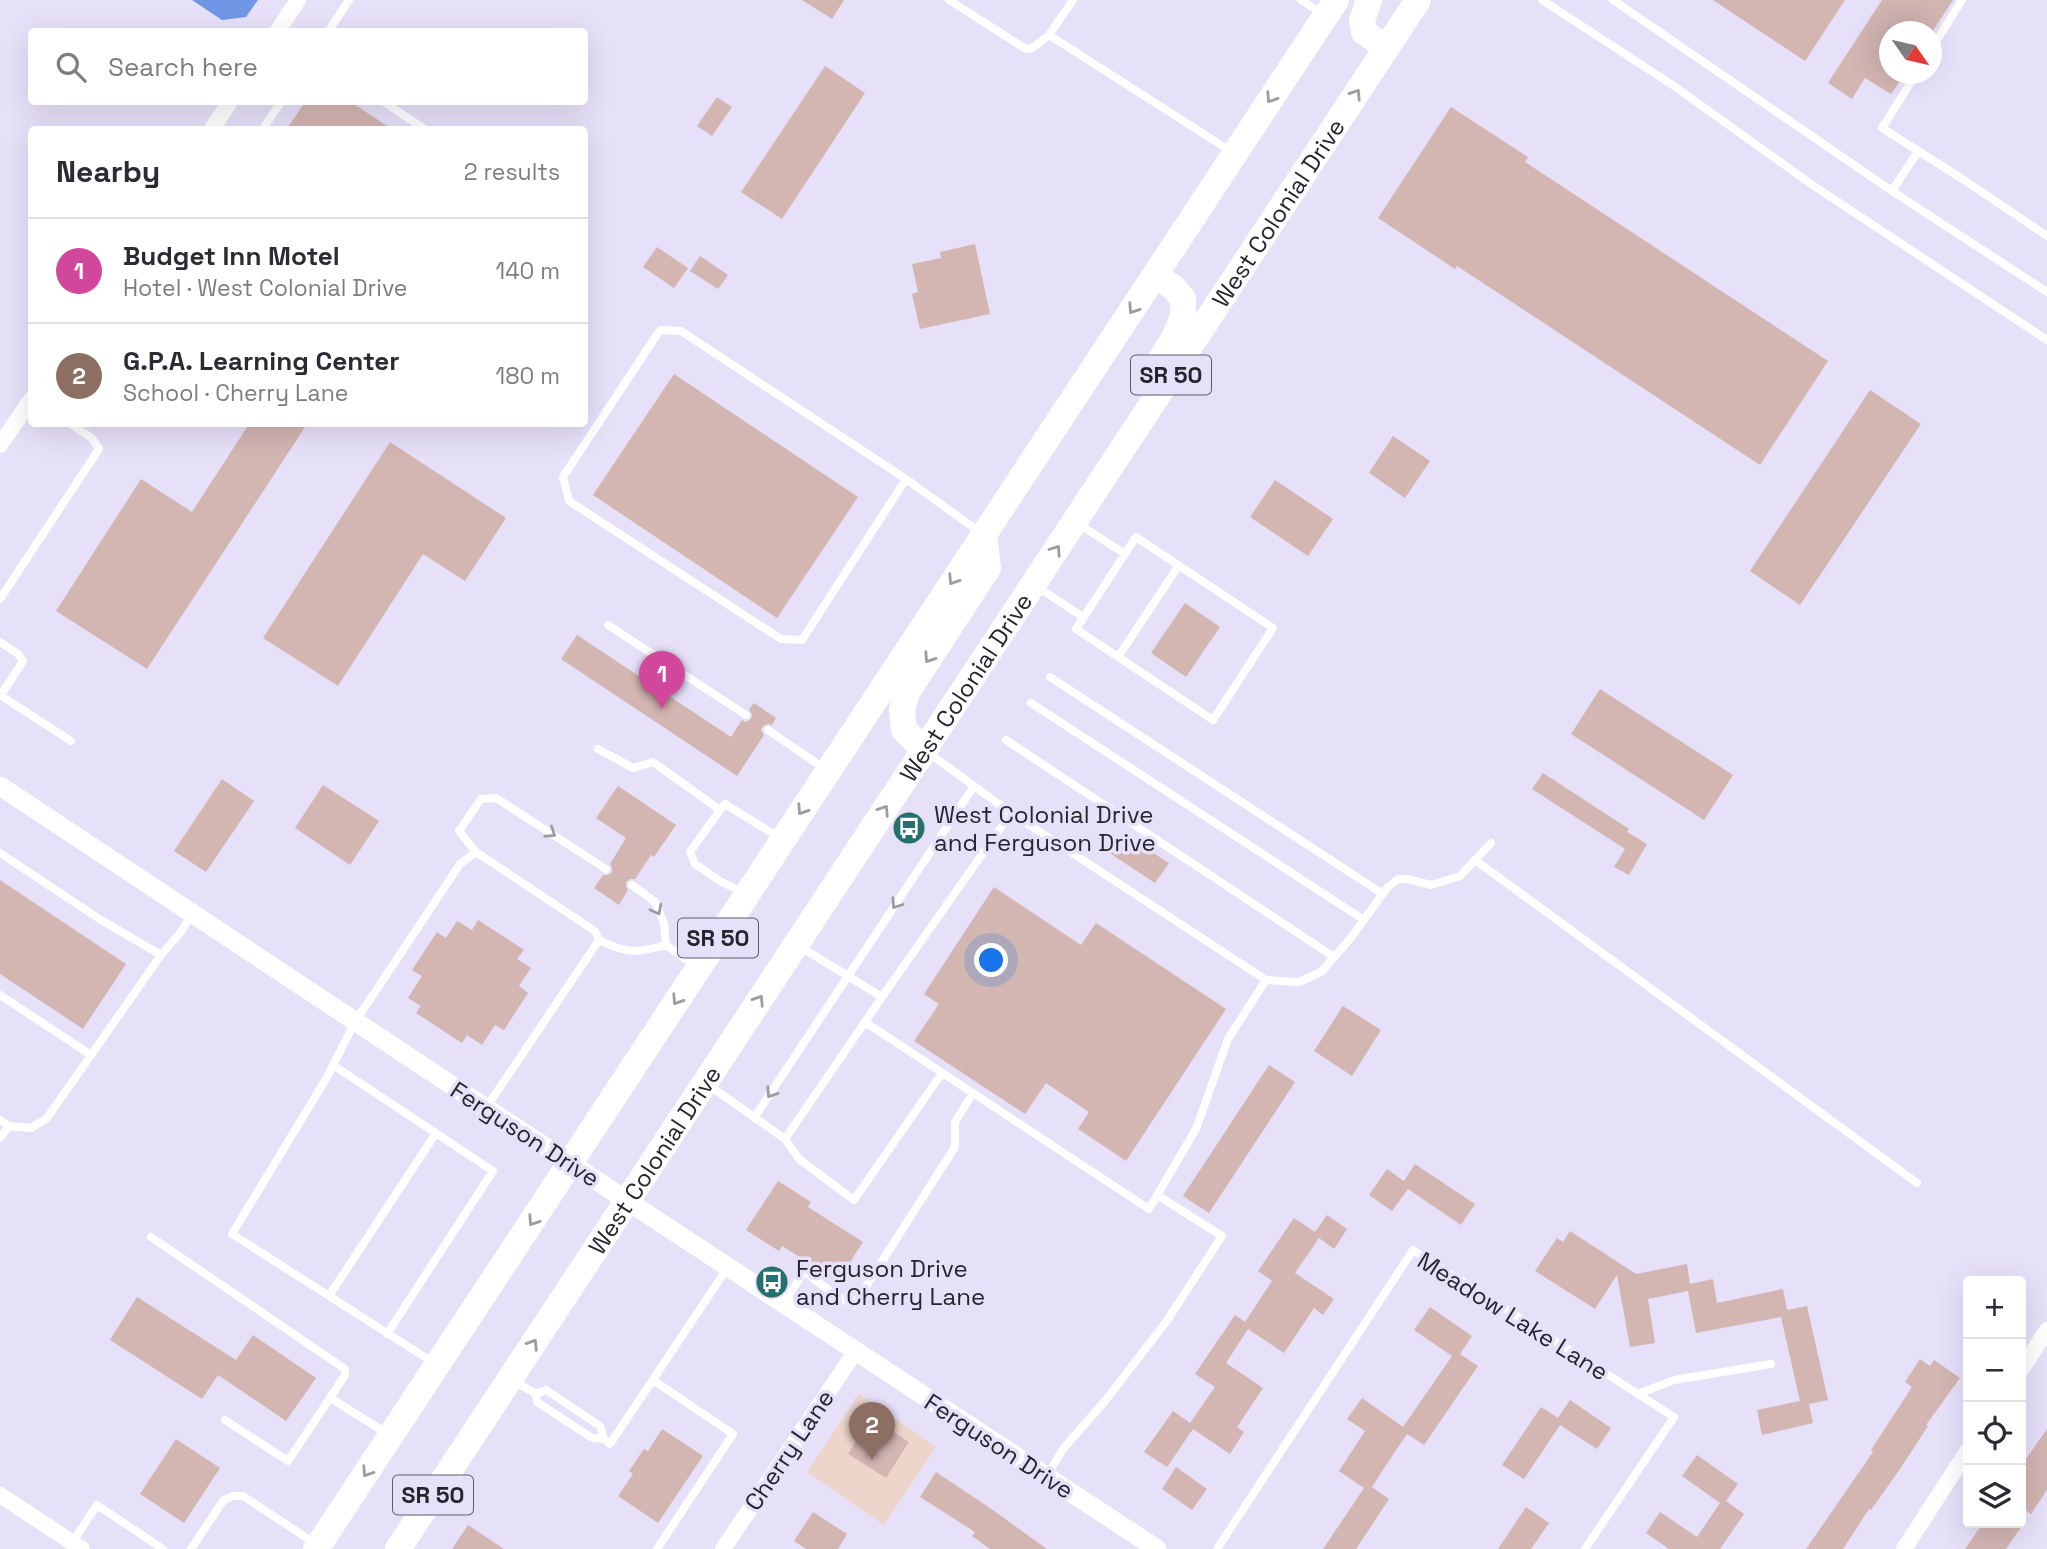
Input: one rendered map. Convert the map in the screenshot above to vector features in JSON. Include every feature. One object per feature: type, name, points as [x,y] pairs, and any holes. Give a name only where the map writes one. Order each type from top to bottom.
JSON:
[{"type":"highway","points":[[1369,0],[1362,20],[1364,32],[1386,48]]},
{"type":"highway","name":"West Colonial Drive","points":[[398,1549],[1418,0]]},
{"type":"highway","name":"SR 50","points":[[317,1547],[1331,8]]},
{"type":"highway","points":[[1094,492],[1095,463],[1173,340],[1183,317],[1184,299],[1173,287],[1155,276]]},
{"type":"highway","points":[[924,750],[904,730],[902,710],[906,694],[988,568],[984,535]]},
{"type":"street","points":[[280,28],[298,0]]},
{"type":"street","points":[[214,126],[228,105]]},
{"type":"street","points":[[0,445],[28,404]]},
{"type":"street","name":"Ferguson Drive","points":[[0,786],[1157,1549]]},
{"type":"street","points":[[2026,1362],[2047,1330]]},
{"type":"street","name":"Cherry Lane","points":[[723,1549],[855,1352]]},
{"type":"street","points":[[1904,1549],[1963,1458]]},
{"type":"street","points":[[0,1495],[77,1546]]},
{"type":"lane","points":[[331,28],[349,0]]},
{"type":"lane","points":[[950,0],[1026,49],[1033,48],[1049,35],[1073,0]]},
{"type":"lane","points":[[1301,0],[1331,8]]},
{"type":"lane","points":[[1542,0],[1674,86],[1811,184],[2047,340]]},
{"type":"lane","points":[[1613,0],[1892,191],[2047,292]]},
{"type":"lane","points":[[1942,31],[1962,0]]},
{"type":"lane","points":[[1049,35],[1235,154]]},
{"type":"lane","points":[[1910,84],[1882,128],[2047,236]]},
{"type":"lane","points":[[265,126],[279,105]]},
{"type":"lane","points":[[388,105],[420,126]]},
{"type":"lane","points":[[1892,191],[1918,151]]},
{"type":"lane","points":[[906,479],[802,640],[781,639],[569,501],[563,477],[660,330],[681,331],[906,479],[984,535]]},
{"type":"lane","points":[[0,600],[99,449],[92,438],[75,427]]},
{"type":"lane","points":[[1074,521],[1125,554]]},
{"type":"lane","points":[[1136,537],[1273,628],[1213,720],[1076,629],[1125,554],[1136,537]]},
{"type":"lane","points":[[1118,657],[1179,565]]},
{"type":"lane","points":[[1033,584],[1083,617]]},
{"type":"lane","points":[[608,625],[746,715]]},
{"type":"lane","points":[[0,642],[18,654],[23,662],[1,695],[71,741]]},
{"type":"lane","points":[[1050,677],[1383,894]]},
{"type":"lane","points":[[1031,703],[1364,920]]},
{"type":"lane","points":[[768,730],[828,771]]},
{"type":"lane","points":[[1006,740],[1334,957]]},
{"type":"lane","points":[[598,749],[633,768],[653,762],[720,810]]},
{"type":"lane","points":[[924,750],[1011,813],[1266,980],[1299,982],[1321,972],[1387,888],[1398,879],[1431,885],[1460,876],[1491,843]]},
{"type":"lane","points":[[754,1118],[974,786]]},
{"type":"lane","points":[[606,869],[495,798],[481,799],[459,831],[476,852],[595,931],[599,940],[612,947],[633,952],[666,945],[698,968]]},
{"type":"lane","points":[[747,895],[695,864],[690,852],[726,804],[782,840]]},
{"type":"lane","points":[[785,1139],[1011,813]]},
{"type":"lane","points":[[437,1366],[232,1234],[355,1022],[460,864],[476,852]]},
{"type":"lane","points":[[0,853],[101,920],[161,955]]},
{"type":"lane","points":[[1475,860],[1917,1183]]},
{"type":"lane","points":[[632,885],[655,902],[664,923],[666,945]]},
{"type":"lane","points":[[0,1120],[9,1126],[31,1128],[47,1118],[192,914]]},
{"type":"lane","points":[[485,1108],[599,940]]},
{"type":"lane","points":[[796,944],[882,997]]},
{"type":"lane","points":[[865,1022],[1149,1209],[1196,1129],[1228,1039],[1266,980]]},
{"type":"lane","points":[[0,995],[91,1055]]},
{"type":"lane","points":[[332,1065],[493,1171],[387,1334]]},
{"type":"lane","points":[[705,1082],[785,1139],[799,1160],[854,1200],[942,1073]]},
{"type":"lane","points":[[783,1304],[804,1272],[835,1295],[854,1305],[955,1147],[955,1122],[973,1093]]},
{"type":"lane","points":[[0,1138],[9,1126]]},
{"type":"lane","points":[[329,1296],[436,1133]]},
{"type":"lane","points":[[1046,1477],[1063,1449],[1105,1401],[1166,1322],[1223,1237],[1157,1195]]},
{"type":"lane","points":[[151,1237],[345,1369],[345,1375],[288,1461],[225,1420]]},
{"type":"lane","name":"Meadow Lake Lane","points":[[1217,1549],[1413,1250],[1674,1417],[1584,1549]]},
{"type":"lane","points":[[536,1394],[546,1390],[572,1407],[600,1426],[604,1439],[610,1444],[728,1267]]},
{"type":"lane","points":[[1638,1394],[1674,1380],[1771,1364]]},
{"type":"lane","points":[[510,1379],[536,1394]]},
{"type":"lane","points":[[653,1380],[733,1434],[657,1549]]},
{"type":"lane","points":[[536,1394],[537,1402],[592,1438],[604,1439]]},
{"type":"lane","points":[[330,1398],[391,1435]]},
{"type":"lane","points":[[564,1419],[572,1407]]},
{"type":"lane","points":[[191,1549],[223,1500],[232,1496],[243,1496],[317,1547]]},
{"type":"lane","points":[[77,1546],[97,1505],[163,1549]]},
{"type":"shaded area","points":[[859,1394],[936,1447],[884,1525],[807,1472]]},
{"type":"water","points":[[192,0],[258,0],[246,17],[222,20]]},
{"type":"building","points":[[802,0],[844,0],[832,19]]},
{"type":"building","points":[[1713,0],[1845,0],[1805,61]]},
{"type":"building","points":[[1882,0],[1953,0],[1939,21],[1879,21],[1879,84],[1898,84],[1891,94],[1865,78],[1852,99],[1828,83]]},
{"type":"building","points":[[825,66],[865,93],[782,219],[741,192]]},
{"type":"building","points":[[717,97],[732,107],[712,136],[697,126]]},
{"type":"building","points":[[303,105],[356,105],[387,126],[289,126]]},
{"type":"building","points":[[1451,107],[1528,157],[1525,162],[1828,361],[1760,465],[1457,266],[1455,269],[1378,218]]},
{"type":"building","points":[[975,244],[990,314],[920,329],[912,294],[918,292],[912,264],[941,258],[940,252]]},
{"type":"building","points":[[657,247],[688,268],[674,288],[643,267]]},
{"type":"building","points":[[700,256],[728,275],[718,289],[690,271]]},
{"type":"building","points":[[674,374],[858,497],[777,618],[593,495]]},
{"type":"building","points":[[1870,390],[1921,424],[1800,605],[1750,571]]},
{"type":"building","points":[[247,427],[305,427],[147,669],[56,611],[141,479],[192,512]]},
{"type":"building","points":[[1393,436],[1430,461],[1405,498],[1369,473]]},
{"type":"building","points":[[390,442],[506,518],[465,581],[423,554],[338,686],[263,638]]},
{"type":"building","points":[[1275,480],[1333,519],[1308,556],[1250,517]]},
{"type":"building","points":[[1185,603],[1220,627],[1186,677],[1151,653]]},
{"type":"building","points":[[577,635],[731,737],[742,720],[746,722],[751,719],[749,709],[754,703],[776,718],[772,725],[763,726],[761,730],[764,735],[737,776],[561,659]]},
{"type":"building","points":[[1600,689],[1733,775],[1704,820],[1571,734]]},
{"type":"building","points":[[1543,773],[1629,829],[1627,832],[1647,844],[1629,875],[1614,867],[1625,849],[1532,789]]},
{"type":"building","points":[[222,779],[254,801],[206,872],[174,851]]},
{"type":"building","points":[[323,785],[379,821],[350,865],[295,828]]},
{"type":"building","points":[[618,786],[676,825],[635,879],[626,882],[628,890],[619,905],[594,888],[603,875],[612,872],[610,864],[626,838],[596,818]]},
{"type":"building","points":[[1124,834],[1169,863],[1155,883],[1111,854]]},
{"type":"building","points":[[0,880],[126,964],[83,1029],[0,974]]},
{"type":"building","points":[[994,887],[1081,945],[1096,923],[1226,1009],[1126,1161],[1078,1129],[1089,1112],[1046,1083],[1025,1114],[914,1041],[939,1004],[924,994]]},
{"type":"building","points":[[478,920],[524,950],[517,959],[531,968],[519,986],[528,993],[504,1030],[495,1025],[482,1045],[467,1035],[462,1043],[416,1013],[421,1006],[408,998],[422,976],[412,970],[437,932],[446,938],[457,921],[472,930]]},
{"type":"building","points":[[1343,1006],[1381,1030],[1352,1076],[1314,1051]]},
{"type":"building","points":[[1269,1065],[1295,1082],[1209,1213],[1183,1196]]},
{"type":"building","points":[[1415,1164],[1475,1204],[1461,1225],[1408,1189],[1392,1211],[1369,1195],[1387,1169],[1404,1181]]},
{"type":"building","points":[[778,1181],[811,1202],[808,1207],[863,1242],[838,1281],[782,1246],[779,1251],[746,1230]]},
{"type":"building","points":[[1327,1215],[1347,1229],[1334,1249],[1319,1238],[1295,1273],[1334,1299],[1323,1315],[1314,1308],[1284,1353],[1248,1329],[1226,1363],[1263,1388],[1237,1427],[1244,1432],[1230,1454],[1193,1429],[1167,1467],[1144,1452],[1173,1411],[1190,1423],[1215,1387],[1195,1374],[1235,1315],[1245,1322],[1272,1281],[1258,1271],[1294,1218],[1315,1232]]},
{"type":"building","points":[[1570,1231],[1636,1274],[1687,1264],[1690,1284],[1713,1279],[1717,1303],[1783,1289],[1787,1310],[1807,1306],[1828,1400],[1809,1404],[1813,1423],[1762,1435],[1757,1410],[1800,1401],[1781,1317],[1696,1333],[1688,1291],[1648,1299],[1655,1343],[1630,1347],[1617,1275],[1595,1309],[1535,1271],[1557,1238],[1563,1242]]},
{"type":"building","points":[[137,1297],[236,1360],[253,1335],[316,1378],[286,1421],[218,1375],[202,1399],[110,1340]]},
{"type":"building","points":[[1430,1307],[1472,1336],[1460,1354],[1478,1366],[1424,1445],[1407,1434],[1384,1468],[1372,1487],[1389,1499],[1356,1549],[1323,1549],[1364,1488],[1339,1471],[1365,1431],[1347,1419],[1362,1398],[1403,1427],[1452,1356],[1414,1330]]},
{"type":"building","points":[[1920,1359],[1930,1366],[1934,1360],[1960,1378],[1843,1549],[1806,1549],[1873,1452],[1871,1450],[1912,1387],[1905,1382]]},
{"type":"building","points":[[1570,1400],[1611,1428],[1597,1449],[1560,1425],[1524,1479],[1502,1465],[1541,1407],[1558,1418]]},
{"type":"building","points":[[871,1418],[909,1442],[886,1478],[848,1454]]},
{"type":"building","points":[[662,1429],[703,1456],[658,1523],[618,1496],[633,1474],[629,1471],[644,1449],[648,1451]]},
{"type":"building","points":[[2047,1429],[2047,1490],[2031,1514],[2026,1510],[2026,1459]]},
{"type":"building","points":[[176,1439],[220,1468],[184,1523],[140,1494]]},
{"type":"building","points":[[1697,1455],[1738,1484],[1726,1501],[1744,1514],[1720,1549],[1669,1549],[1646,1533],[1660,1512],[1697,1537],[1720,1503],[1682,1476]]},
{"type":"building","points":[[1176,1467],[1207,1489],[1192,1510],[1162,1489]]},
{"type":"building","points":[[936,1472],[1047,1549],[990,1549],[972,1536],[975,1532],[920,1497]]},
{"type":"building","points":[[1526,1507],[1549,1523],[1531,1549],[1498,1549]]},
{"type":"building","points":[[813,1512],[847,1534],[838,1549],[806,1549],[794,1541]]},
{"type":"building","points":[[468,1525],[504,1549],[452,1549]]},
{"type":"building","points":[[1980,1528],[2021,1528],[2006,1549],[1965,1549]]},
{"type":"place","name":"Budget Inn Motel","points":[[662,709]]},
{"type":"place","name":"West Colonial Drive and Ferguson Drive","points":[[909,828]]},
{"type":"place","name":"Ferguson Drive and Cherry Lane","points":[[772,1282]]},
{"type":"place","name":"G.P.A. Learning Center","points":[[872,1460]]}]
